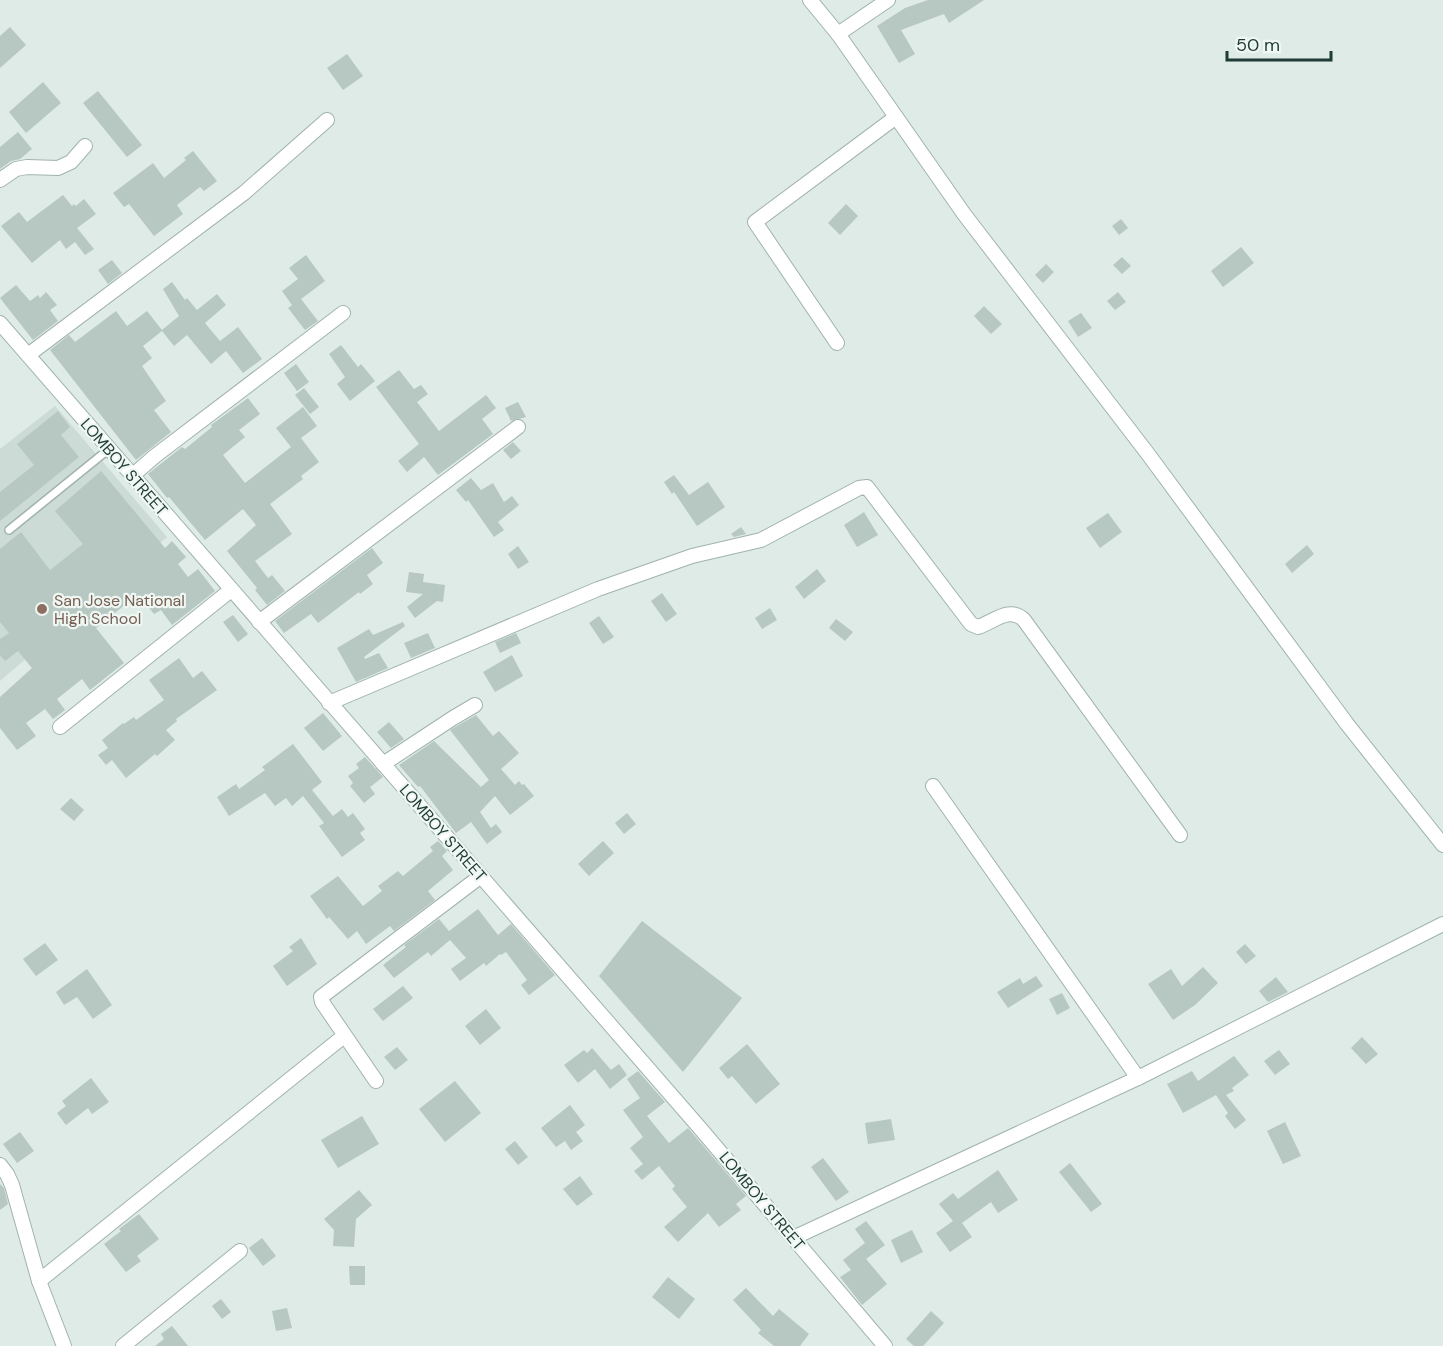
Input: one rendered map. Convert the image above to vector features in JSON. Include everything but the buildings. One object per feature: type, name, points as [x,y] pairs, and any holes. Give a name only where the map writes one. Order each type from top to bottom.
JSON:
[{"type":"street","points":[[810,0],[838,34],[964,214],[1148,454],[1347,724],[1443,844]]},
{"type":"street","points":[[838,34],[888,0]]},
{"type":"street","points":[[837,343],[755,222],[896,117]]},
{"type":"street","points":[[28,355],[244,193],[327,120]]},
{"type":"street","points":[[0,180],[16,169],[58,168],[71,162],[85,146]]},
{"type":"street","points":[[132,476],[343,313]]},
{"type":"street","name":"LOMBOY STREET","points":[[0,323],[481,876],[885,1346]]},
{"type":"street","points":[[260,622],[518,427]]},
{"type":"street","points":[[329,703],[598,589],[692,556],[761,540],[859,488],[867,487],[971,624],[978,627],[1010,613],[1018,614],[1024,620],[1180,835]]},
{"type":"street","points":[[60,727],[231,590]]},
{"type":"street","points":[[383,764],[475,705]]},
{"type":"street","points":[[933,786],[1138,1078]]},
{"type":"street","points":[[376,1081],[322,1002],[321,996],[481,876]]},
{"type":"street","points":[[793,1238],[1138,1078],[1443,924]]},
{"type":"street","points":[[39,1281],[344,1036]]},
{"type":"street","points":[[0,1165],[12,1185],[39,1281],[64,1346]]},
{"type":"street","points":[[123,1346],[240,1251]]},
{"type":"lane","points":[[9,530],[109,449]]},
{"type":"shaded area","name":"San Jose National High School","points":[[55,406],[167,537],[0,681],[0,449]]},
{"type":"place","name":"San Jose National High School","points":[[42,609]]}]
